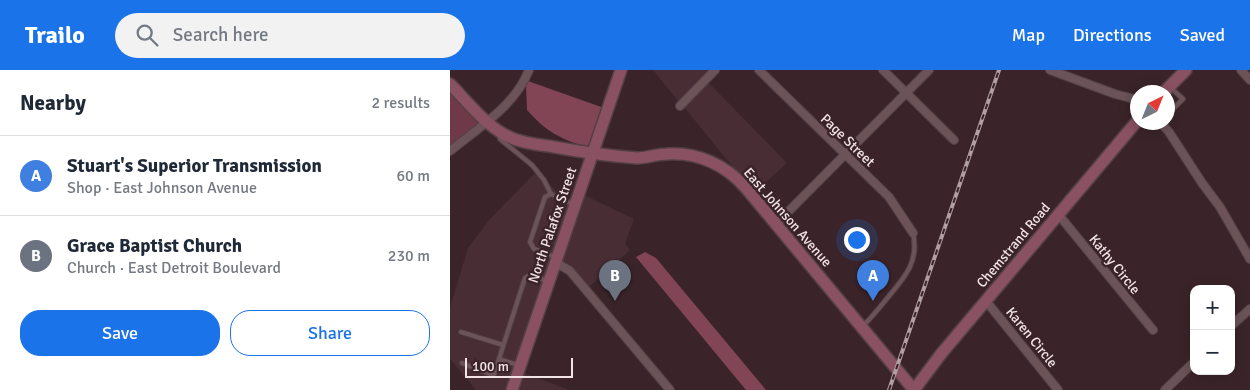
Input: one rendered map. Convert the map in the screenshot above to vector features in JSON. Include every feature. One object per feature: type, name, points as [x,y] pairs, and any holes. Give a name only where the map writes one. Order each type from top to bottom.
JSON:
[{"type":"main road","name":"North Palafox Street","points":[[512,390],[621,70]]},
{"type":"main road","points":[[1172,85],[1186,70]]},
{"type":"main road","name":"East Johnson Avenue","points":[[450,84],[487,121],[502,133],[516,140],[592,154],[641,158],[666,154],[697,156],[735,176],[914,390]]},
{"type":"main road","name":"Chemstrand Road","points":[[914,390],[1130,129]]},
{"type":"street","points":[[450,151],[497,113],[518,91],[529,70]]},
{"type":"street","points":[[680,106],[715,70]]},
{"type":"street","name":"Page Street","points":[[759,70],[889,197],[913,233]]},
{"type":"street","points":[[883,70],[954,140]]},
{"type":"street","points":[[776,224],[928,70]]},
{"type":"street","points":[[1050,70],[1068,73],[1116,94],[1130,98]]},
{"type":"street","points":[[1240,70],[1250,80]]},
{"type":"street","points":[[1167,130],[1202,184],[1220,207],[1250,259]]},
{"type":"street","name":"Kathy Circle","points":[[1058,214],[1153,330]]},
{"type":"street","points":[[556,260],[570,270],[670,390]]},
{"type":"street","name":"Karen Circle","points":[[986,301],[1058,390]]},
{"type":"street","points":[[1235,322],[1250,308]]},
{"type":"street","points":[[1165,390],[1190,366]]},
{"type":"lane","points":[[1175,94],[1183,99],[1175,107]]},
{"type":"lane","points":[[502,133],[500,139],[532,166],[544,180],[551,194],[575,205]]},
{"type":"lane","points":[[551,194],[545,197],[530,242],[534,249],[556,260]]},
{"type":"lane","points":[[862,327],[904,280],[916,245],[913,233]]},
{"type":"lane","points":[[462,363],[492,375],[494,374],[525,278],[530,275],[549,281]]},
{"type":"lane","points":[[461,332],[503,345]]},
{"type":"lane","points":[[498,359],[520,366]]},
{"type":"shaded area","points":[[653,70],[710,70],[679,102]]},
{"type":"shaded area","points":[[528,81],[604,108],[590,149],[571,142],[549,130],[527,110],[526,85]]},
{"type":"shaded area","points":[[708,82],[787,163],[755,192],[684,107]]},
{"type":"shaded area","points":[[450,84],[487,121],[450,151]]},
{"type":"shaded area","points":[[536,172],[571,205],[508,390],[476,390],[450,359],[450,308],[468,248],[490,219]]},
{"type":"shaded area","points":[[582,194],[634,219],[625,243],[630,250],[589,287],[573,268],[561,260]]},
{"type":"shaded area","points":[[645,252],[656,258],[766,390],[746,390],[636,257]]},
{"type":"shaded area","points":[[522,372],[569,390],[516,390]]},
{"type":"railway","points":[[889,390],[999,70]]},
{"type":"place","name":"Grace Baptist Church","points":[[615,301]]},
{"type":"place","name":"Stuart's Superior Transmission","points":[[873,301]]}]
